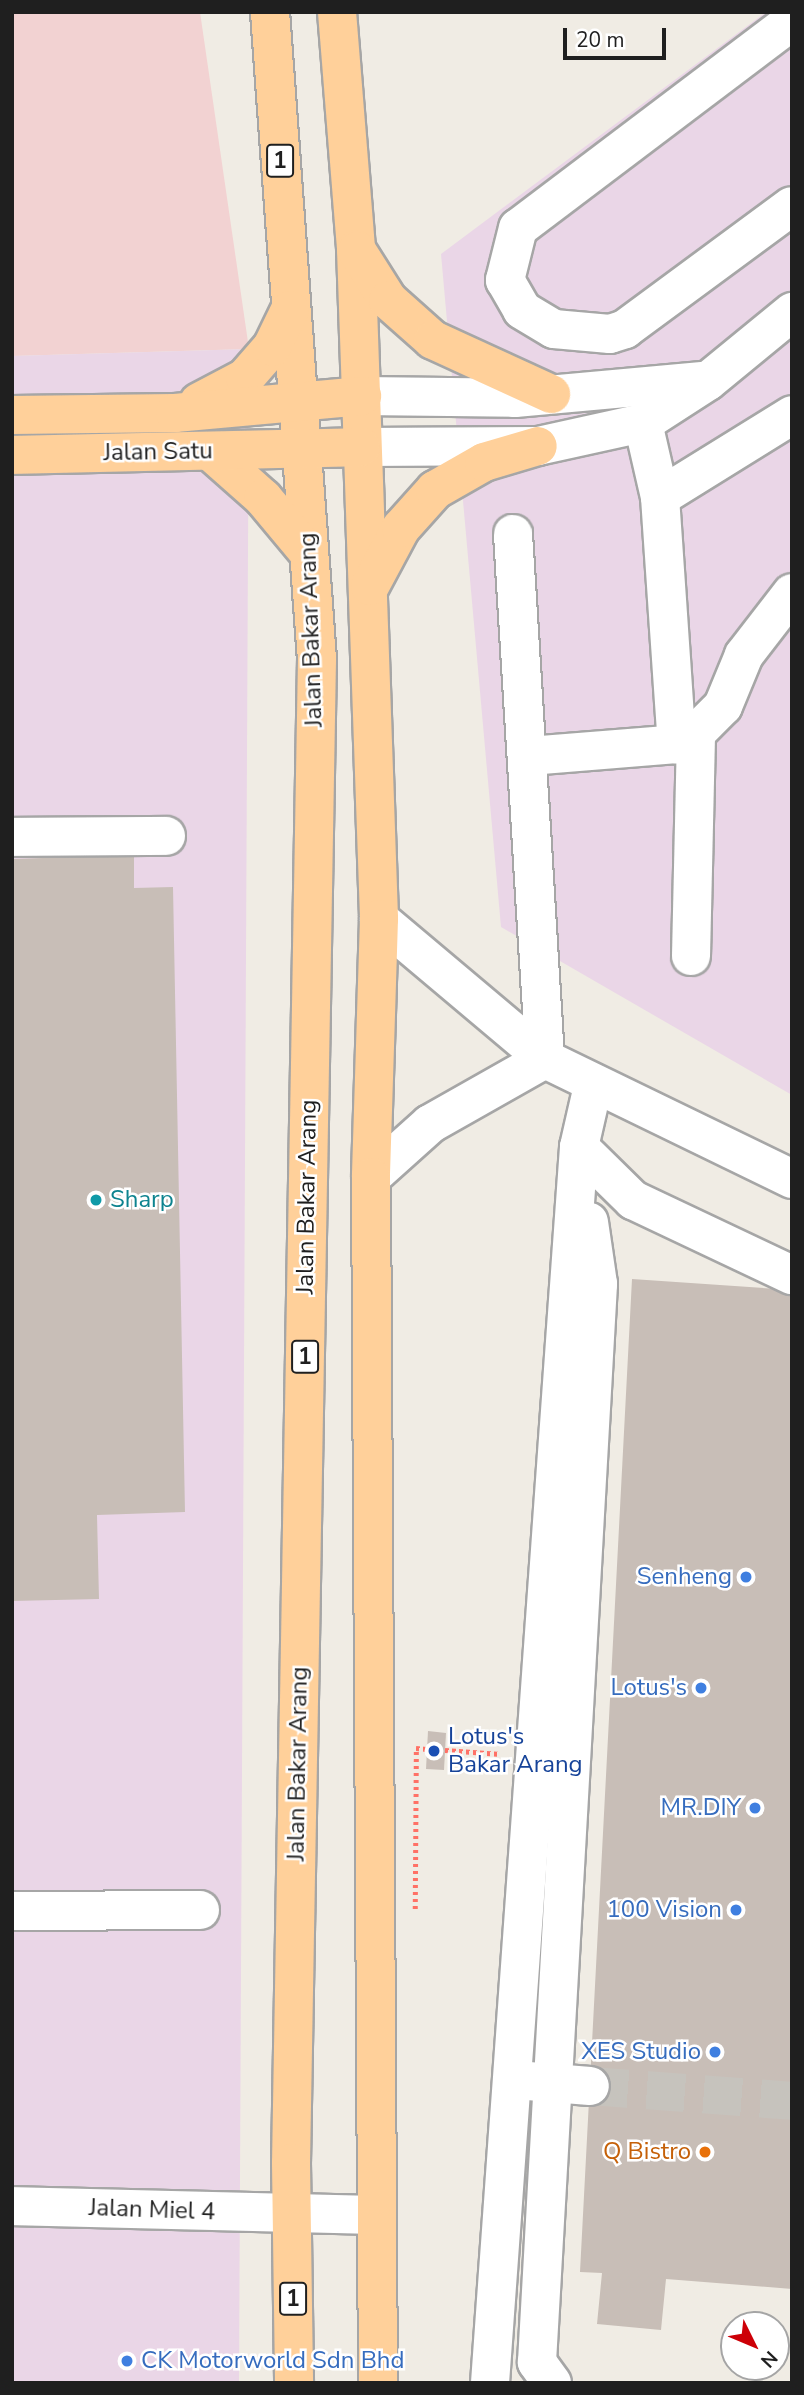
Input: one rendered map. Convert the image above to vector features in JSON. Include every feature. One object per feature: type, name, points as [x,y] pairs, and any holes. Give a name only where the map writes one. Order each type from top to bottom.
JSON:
[{"type":"main road","name":"Jalan Bakar Arang","points":[[270,12],[290,310],[304,449],[308,552],[317,659],[292,2215],[294,2383]]},
{"type":"main road","points":[[337,12],[356,249],[362,396],[361,447],[370,586],[379,919],[371,1177],[378,2383]]},
{"type":"main road","points":[[356,249],[388,300],[433,340],[551,394]]},
{"type":"main road","points":[[175,413],[245,378],[272,348],[290,310]]},
{"type":"main road","name":"Jalan Satu","points":[[12,415],[175,413],[298,398],[362,396]]},
{"type":"main road","points":[[370,586],[401,528],[435,491],[484,462],[538,446]]},
{"type":"main road","name":"Jalan Satu","points":[[12,455],[361,447]]},
{"type":"main road","points":[[210,451],[263,498],[308,552]]},
{"type":"street","points":[[792,20],[518,228],[505,280],[522,310],[554,329],[610,334],[625,329],[792,205]]},
{"type":"street","points":[[361,447],[538,446],[643,423],[708,380],[792,312]]},
{"type":"street","points":[[362,396],[551,394],[708,380]]},
{"type":"street","points":[[660,497],[792,415]]},
{"type":"street","points":[[643,423],[660,497],[686,738],[691,956]]},
{"type":"street","points":[[513,534],[529,756],[545,1059]]},
{"type":"street","points":[[529,756],[686,738],[723,706],[744,654],[792,593]]},
{"type":"street","points":[[12,837],[166,836]]},
{"type":"street","points":[[379,919],[545,1059],[593,1086],[792,1179]]},
{"type":"street","points":[[371,1177],[430,1124],[545,1059]]},
{"type":"street","points":[[490,2383],[512,2080],[557,1701],[579,1147],[593,1086]]},
{"type":"street","points":[[579,1147],[632,1200],[792,1275]]},
{"type":"street","points":[[552,2383],[537,2362],[553,2083],[557,1701]]},
{"type":"street","points":[[12,1911],[200,1910]]},
{"type":"street","points":[[512,2080],[590,2085]]},
{"type":"street","name":"Jalan Miel 4","points":[[12,2206],[377,2215]]},
{"type":"path","points":[[416,1748],[427,1749]]},
{"type":"shaded area","points":[[12,12],[200,12],[249,349],[12,356]]},
{"type":"shaded area","points":[[766,12],[792,12],[792,1095],[501,927],[441,254]]},
{"type":"shaded area","points":[[249,349],[239,2383],[12,2383],[12,356]]},
{"type":"building","name":"Sharp","points":[[134,855],[134,888],[173,887],[185,1512],[97,1515],[99,1599],[12,1601],[12,859]]},
{"type":"building","name":"Lotus's","points":[[632,1279],[792,1290],[792,2289],[666,2279],[661,2330],[597,2324],[602,2273],[580,2272]]},
{"type":"building","points":[[428,1731],[446,1733],[444,1770],[426,1769]]},
{"type":"tunnel","points":[[590,2086],[792,2101]]},
{"type":"place","name":"Sharp","points":[[96,1200]]},
{"type":"place","name":"Senheng","points":[[746,1577]]},
{"type":"place","name":"Lotus's","points":[[701,1688]]},
{"type":"place","name":"Lotus's Bakar Arang","points":[[434,1751]]},
{"type":"place","name":"MR.DIY","points":[[755,1808]]},
{"type":"place","name":"100 Vision","points":[[736,1910]]},
{"type":"place","name":"XES Studio","points":[[715,2052]]},
{"type":"place","name":"Q Bistro","points":[[705,2152]]},
{"type":"place","name":"CK Motorworld Sdn Bhd","points":[[127,2361]]}]
